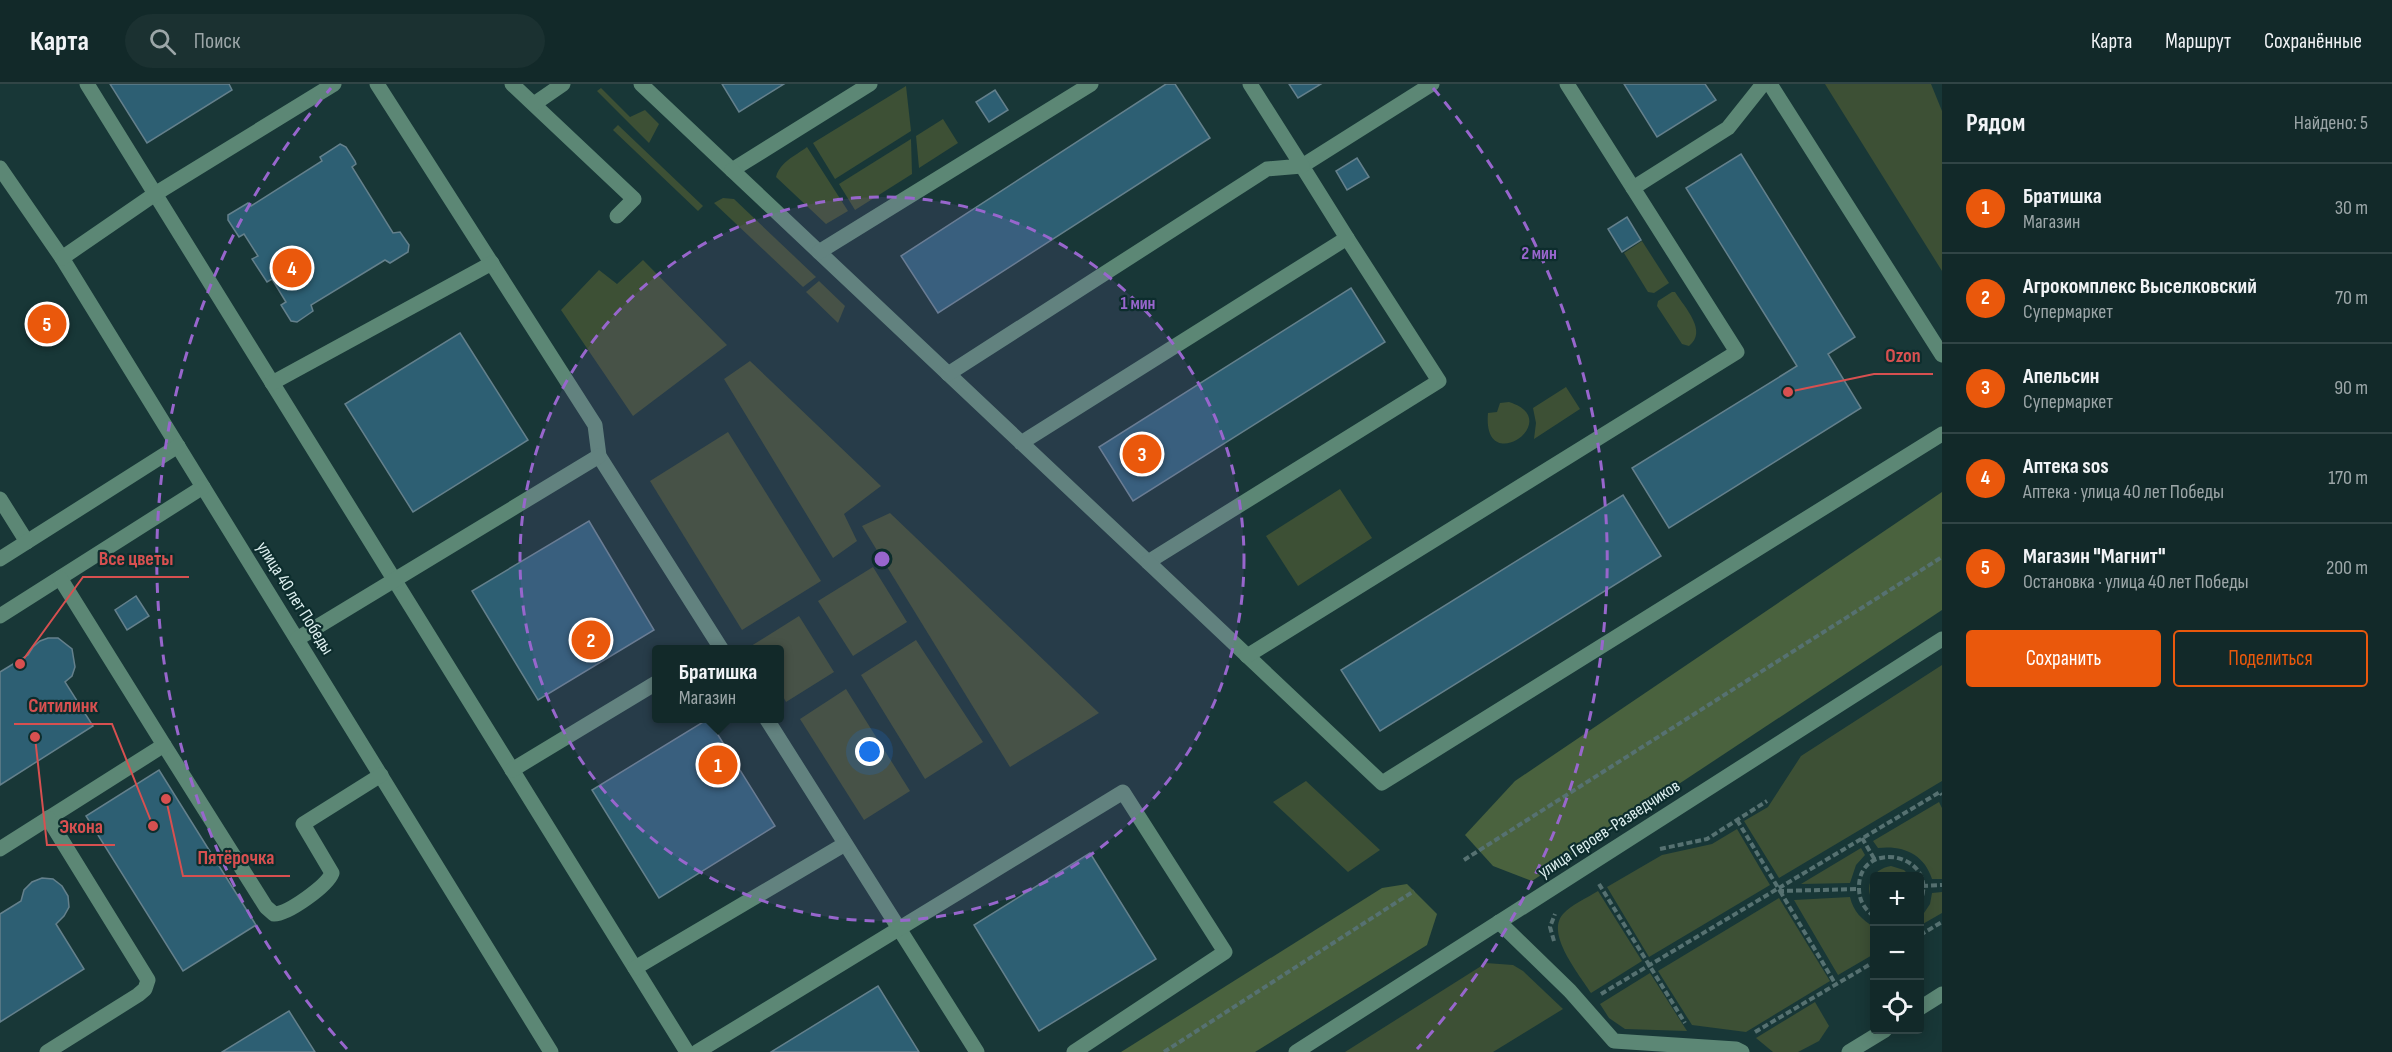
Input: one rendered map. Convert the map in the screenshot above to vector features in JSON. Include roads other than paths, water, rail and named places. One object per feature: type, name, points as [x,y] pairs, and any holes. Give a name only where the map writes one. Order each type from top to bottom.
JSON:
[{"type":"street","points":[[87,84],[687,1052]]},
{"type":"street","points":[[62,258],[155,194],[334,84]]},
{"type":"street","points":[[376,84],[595,425],[599,456],[716,645]]},
{"type":"street","points":[[512,84],[634,199],[617,216]]},
{"type":"street","points":[[534,104],[564,84]]},
{"type":"street","points":[[641,84],[1382,783],[1942,434]]},
{"type":"street","points":[[732,170],[870,84]]},
{"type":"street","points":[[819,252],[1091,84]]},
{"type":"street","points":[[1148,562],[1439,381],[1250,84]]},
{"type":"street","points":[[948,374],[1267,169],[1302,166],[1432,84]]},
{"type":"street","points":[[1247,656],[1737,352],[1567,84]]},
{"type":"street","points":[[1633,188],[1728,128],[1763,84]]},
{"type":"street","points":[[1770,84],[1942,355]]},
{"type":"street","name":"улица 40 лет Победы","points":[[0,168],[62,258],[551,1052]]},
{"type":"street","points":[[1021,443],[1347,238]]},
{"type":"street","points":[[272,383],[492,262]]},
{"type":"street","points":[[0,559],[178,446]]},
{"type":"street","points":[[297,639],[599,456]]},
{"type":"street","points":[[0,616],[203,487]]},
{"type":"street","points":[[0,499],[27,542]]},
{"type":"street","points":[[60,578],[266,907],[274,914],[284,912],[323,887],[329,881],[332,873],[303,824],[381,775]]},
{"type":"street","name":"улица Героев-Разведчиков","points":[[1296,1052],[1942,639]]},
{"type":"street","points":[[512,770],[652,686]]},
{"type":"street","points":[[768,723],[977,1052]]},
{"type":"street","points":[[0,849],[164,745]]},
{"type":"street","points":[[697,1052],[1123,792],[1225,952],[1074,1052]]},
{"type":"street","points":[[47,1052],[138,995],[145,989],[148,980],[48,818]]},
{"type":"street","points":[[635,968],[845,844]]},
{"type":"street","points":[[1499,922],[1570,991],[1618,1047],[1736,1049],[1742,1052]]},
{"type":"street","points":[[1924,1005],[1942,994]]},
{"type":"street","points":[[1849,1052],[1877,1034]]},
{"type":"place","name":"Аптека sos","points":[[292,268]]},
{"type":"place","name":"Магазин \"Магнит\"","points":[[47,324]]},
{"type":"place","name":"Ozon","points":[[1788,392]]},
{"type":"place","name":"Апельсин","points":[[1142,454]]},
{"type":"place","name":"Агрокомплекс Выселковский","points":[[591,640]]},
{"type":"place","name":"Все цветы","points":[[20,664]]},
{"type":"place","name":"Экона","points":[[35,737]]},
{"type":"place","name":"Братишка","points":[[718,765]]},
{"type":"place","name":"Пятёрочка","points":[[166,799]]},
{"type":"place","name":"Ситилинк","points":[[153,826]]}]
